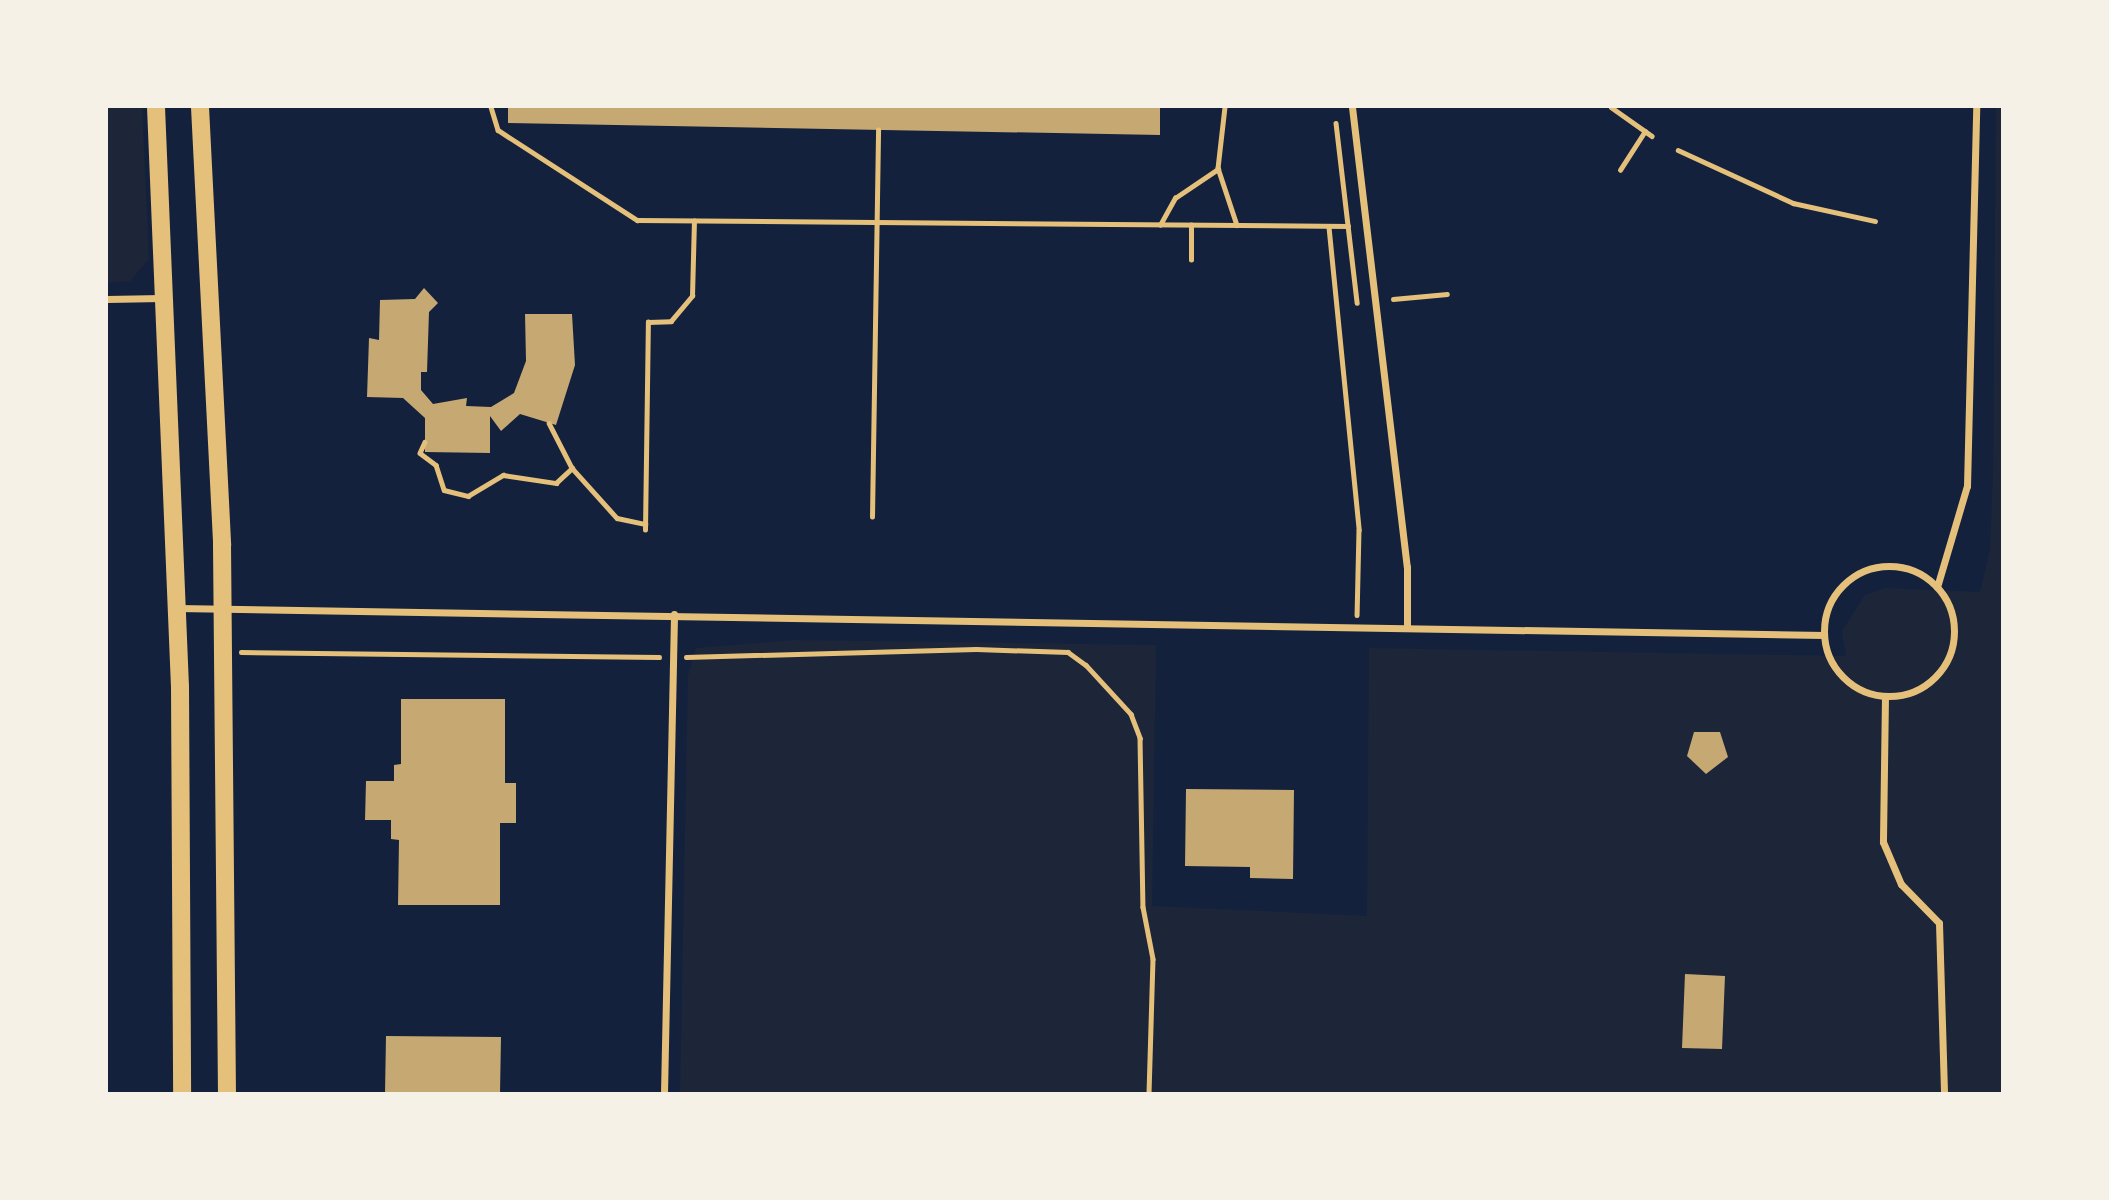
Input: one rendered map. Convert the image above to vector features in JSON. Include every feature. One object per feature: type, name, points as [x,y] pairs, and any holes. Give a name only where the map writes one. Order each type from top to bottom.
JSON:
[{"type":"main road","points":[[156,107],[177,608],[182,1093]]},
{"type":"main road","points":[[200,107],[222,607],[227,1093]]},
{"type":"street","points":[[1352,107],[1407,567],[1407,628]]},
{"type":"street","points":[[1937,587],[1967,486],[1976,107]]},
{"type":"street","points":[[107,299],[166,297]]},
{"type":"street","points":[[1898,566],[1937,587],[1953,622],[1948,659],[1922,687],[1885,696],[1850,683],[1828,653],[1824,635],[1832,602],[1854,576],[1898,566]]},
{"type":"street","points":[[177,608],[674,614],[1824,635]]},
{"type":"street","points":[[664,1093],[674,614]]},
{"type":"street","points":[[1885,696],[1883,842],[1901,884],[1939,923],[1944,1093]]},
{"type":"path","points":[[491,107],[498,130],[617,213],[636,220],[1348,226]]},
{"type":"path","points":[[1225,107],[1218,169],[1237,225]]},
{"type":"path","points":[[1335,107],[1357,303]]},
{"type":"path","points":[[1611,107],[1652,136]]},
{"type":"path","points":[[872,517],[878,130]]},
{"type":"path","points":[[1620,170],[1645,131]]},
{"type":"path","points":[[1678,150],[1793,203],[1875,221]]},
{"type":"path","points":[[1160,225],[1175,198],[1218,169]]},
{"type":"path","points":[[549,423],[572,468],[622,522],[645,527],[648,322],[671,321],[692,296],[694,221]]},
{"type":"path","points":[[1191,225],[1191,260]]},
{"type":"path","points":[[1329,226],[1359,530],[1357,600]]},
{"type":"path","points":[[1393,299],[1447,294]]},
{"type":"path","points":[[425,442],[420,453],[436,465],[444,490],[468,496],[503,475],[556,483],[572,468]]},
{"type":"path","points":[[264,654],[673,657],[976,649],[1068,652],[1086,665],[1131,714],[1140,737],[1143,907],[1153,958],[1149,1093]]},
{"type":"shaded area","points":[[107,107],[142,107],[149,259],[130,281],[107,283]]},
{"type":"shaded area","points":[[1996,107],[2002,107],[2002,1093],[680,1093],[688,675],[696,648],[795,640],[1156,645],[1152,906],[1367,916],[1369,648],[1846,656],[1842,631],[1865,595],[1886,588],[1980,592],[1990,550],[1993,473]]},
{"type":"building","points":[[508,107],[1160,107],[1160,135],[508,123]]},
{"type":"building","points":[[424,288],[438,303],[429,312],[427,372],[421,372],[421,390],[433,404],[467,398],[466,406],[491,407],[514,393],[526,361],[525,314],[572,314],[575,365],[556,425],[520,414],[501,431],[490,416],[490,453],[425,452],[425,418],[403,398],[367,397],[369,338],[379,340],[380,300],[415,299]]},
{"type":"building","points":[[401,699],[505,699],[505,783],[516,783],[516,823],[500,823],[500,905],[398,905],[399,840],[391,839],[391,820],[365,820],[366,781],[394,781],[394,765],[401,764]]},
{"type":"building","points":[[1694,732],[1720,732],[1728,757],[1706,774],[1687,756]]},
{"type":"building","points":[[1186,789],[1294,790],[1293,879],[1250,878],[1250,867],[1185,866]]},
{"type":"building","points":[[1685,974],[1725,976],[1722,1049],[1682,1048]]},
{"type":"building","points":[[386,1036],[501,1037],[500,1093],[385,1093]]}]
